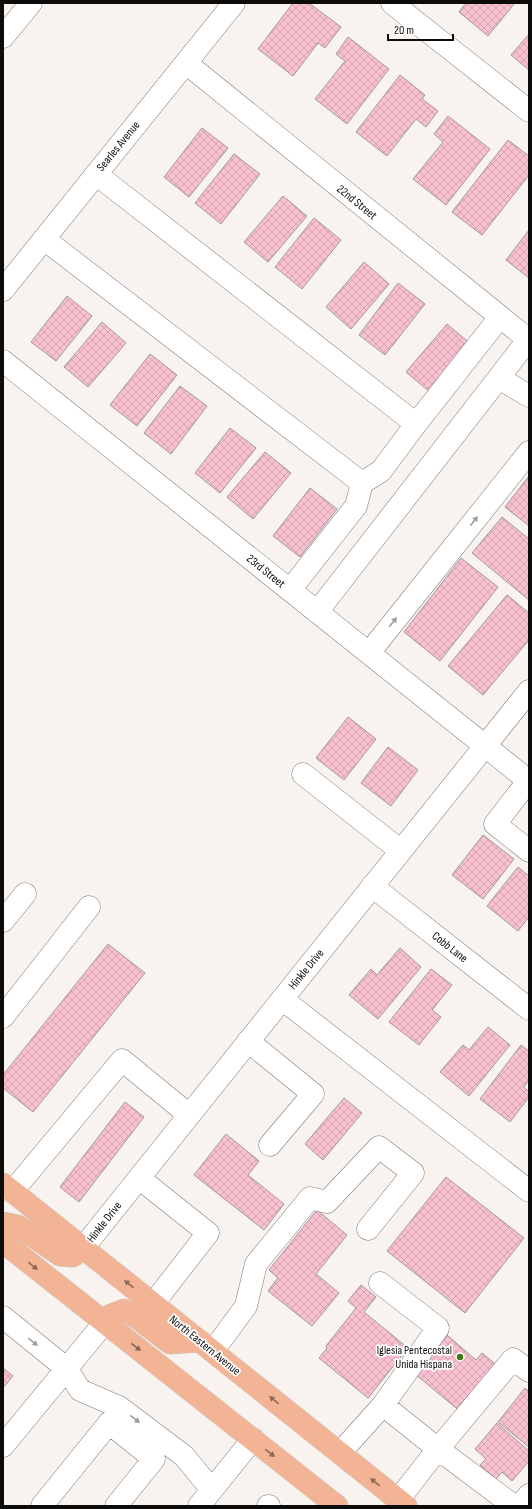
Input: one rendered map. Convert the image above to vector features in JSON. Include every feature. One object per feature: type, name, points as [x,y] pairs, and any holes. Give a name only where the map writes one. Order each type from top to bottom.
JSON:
[{"type":"main road","name":"North Eastern Avenue","points":[[8,1188],[402,1503]]},
{"type":"main road","points":[[3,1223],[18,1226],[60,1255],[73,1256],[83,1248]]},
{"type":"main road","points":[[3,1242],[337,1506]]},
{"type":"main road","points":[[105,1322],[111,1315],[124,1310],[136,1317],[170,1343],[206,1346]]},
{"type":"street","points":[[3,37],[31,3]]},
{"type":"street","name":"Searles Avenue","points":[[3,290],[234,3]]},
{"type":"street","points":[[392,3],[529,111]]},
{"type":"street","name":"22nd Street","points":[[186,63],[529,340]]},
{"type":"street","points":[[96,174],[416,424]]},
{"type":"street","points":[[44,239],[362,483]]},
{"type":"street","points":[[290,590],[356,506],[362,483],[381,471],[500,317]]},
{"type":"street","points":[[317,612],[529,340]]},
{"type":"street","name":"23rd Street","points":[[3,361],[529,780]]},
{"type":"street","points":[[499,378],[529,396]]},
{"type":"street","points":[[369,653],[529,452]]},
{"type":"street","name":"Hinkle Drive","points":[[83,1248],[529,691]]},
{"type":"street","points":[[303,774],[401,851]]},
{"type":"street","points":[[529,780],[495,824],[529,851]]},
{"type":"street","name":"Cobb Lane","points":[[372,886],[529,1009]]},
{"type":"street","points":[[3,921],[25,894]]},
{"type":"street","points":[[3,1017],[89,907]]},
{"type":"street","points":[[282,999],[529,1191]]},
{"type":"street","points":[[248,1041],[313,1094],[270,1145]]},
{"type":"street","points":[[8,1188],[122,1060],[189,1115]]},
{"type":"street","points":[[206,1346],[246,1306],[256,1264],[310,1198],[328,1202],[379,1147],[413,1173],[368,1229]]},
{"type":"street","points":[[139,1178],[208,1233],[153,1304]]},
{"type":"street","points":[[340,1453],[383,1404],[438,1328],[380,1283]]},
{"type":"street","points":[[3,1317],[67,1369],[80,1390],[118,1407],[184,1456],[205,1498],[253,1439]]},
{"type":"street","points":[[3,1446],[105,1322]]},
{"type":"street","points":[[402,1503],[438,1449],[513,1359],[529,1370]]},
{"type":"street","points":[[383,1404],[438,1449],[514,1506]]},
{"type":"street","points":[[42,1506],[109,1423],[154,1459],[116,1506]]},
{"type":"street","points":[[520,1506],[529,1495]]},
{"type":"building","points":[[293,3],[309,3],[341,27],[325,48],[318,43],[293,76],[258,49]]},
{"type":"building","points":[[466,3],[515,3],[488,36],[459,12]]},
{"type":"building","points":[[529,34],[529,70],[511,55]]},
{"type":"building","points":[[348,37],[389,69],[347,124],[315,99],[345,61],[336,54]]},
{"type":"building","points":[[400,75],[425,95],[422,99],[438,111],[426,127],[416,119],[387,156],[356,132]]},
{"type":"building","points":[[448,116],[490,149],[446,205],[413,179],[443,142],[434,134]]},
{"type":"building","points":[[202,128],[228,148],[189,197],[164,177]]},
{"type":"building","points":[[508,140],[529,156],[529,175],[482,235],[452,212]]},
{"type":"building","points":[[234,154],[260,174],[221,224],[195,203]]},
{"type":"building","points":[[283,196],[307,216],[268,262],[244,242]]},
{"type":"building","points":[[314,218],[341,240],[302,289],[275,267]]},
{"type":"building","points":[[529,230],[529,278],[506,260]]},
{"type":"building","points":[[364,262],[389,284],[351,329],[326,307]]},
{"type":"building","points":[[398,283],[425,304],[385,355],[359,335]]},
{"type":"building","points":[[67,296],[92,316],[56,361],[31,342]]},
{"type":"building","points":[[102,322],[126,343],[88,387],[64,367]]},
{"type":"building","points":[[447,324],[472,345],[431,393],[406,372]]},
{"type":"building","points":[[150,354],[177,375],[137,426],[110,405]]},
{"type":"building","points":[[180,386],[207,406],[171,454],[144,433]]},
{"type":"building","points":[[230,428],[256,448],[220,493],[195,473]]},
{"type":"building","points":[[265,452],[291,473],[253,519],[227,497]]},
{"type":"building","points":[[529,476],[529,526],[505,507]]},
{"type":"building","points":[[310,488],[337,509],[300,557],[273,536]]},
{"type":"building","points":[[502,517],[529,539],[529,600],[472,553]]},
{"type":"building","points":[[461,558],[498,587],[440,661],[404,632]]},
{"type":"building","points":[[507,595],[529,613],[529,640],[483,695],[448,666]]},
{"type":"building","points":[[348,717],[376,739],[344,780],[316,758]]},
{"type":"building","points":[[388,747],[418,770],[391,806],[361,783]]},
{"type":"building","points":[[483,835],[514,859],[483,899],[452,875]]},
{"type":"building","points":[[518,867],[529,876],[529,917],[518,931],[487,906]]},
{"type":"building","points":[[108,944],[145,973],[33,1112],[3,1088],[3,1075]]},
{"type":"building","points":[[400,948],[421,967],[378,1019],[349,995],[371,969],[377,975]]},
{"type":"building","points":[[431,969],[452,985],[432,1010],[441,1017],[419,1045],[389,1022]]},
{"type":"building","points":[[488,1027],[510,1045],[469,1096],[440,1072],[463,1045],[469,1050]]},
{"type":"building","points":[[521,1045],[529,1051],[529,1080],[524,1087],[529,1092],[529,1097],[510,1122],[480,1099]]},
{"type":"building","points":[[344,1098],[362,1113],[323,1160],[305,1144]]},
{"type":"building","points":[[125,1102],[144,1117],[79,1202],[60,1187]]},
{"type":"building","points":[[226,1134],[259,1161],[248,1175],[284,1204],[264,1230],[194,1175]]},
{"type":"building","points":[[446,1177],[524,1238],[465,1313],[387,1251]]},
{"type":"building","points":[[317,1210],[347,1235],[316,1274],[339,1293],[312,1326],[268,1291],[278,1278],[269,1270]]},
{"type":"building","points":[[361,1285],[376,1297],[364,1312],[408,1348],[368,1398],[319,1358],[327,1348],[326,1346],[356,1308],[348,1301]]},
{"type":"building","points":[[447,1335],[476,1360],[482,1353],[499,1367],[461,1412],[415,1374]]},
{"type":"building","points":[[3,1368],[13,1376],[3,1388]]},
{"type":"building","points":[[525,1388],[529,1392],[529,1447],[498,1422]]},
{"type":"building","points":[[497,1423],[529,1451],[529,1461],[512,1481],[502,1472],[496,1479],[480,1465],[486,1459],[475,1449]]},
{"type":"place","name":"Iglesia Pentecostal Unida Hispana","points":[[460,1357]]}]
